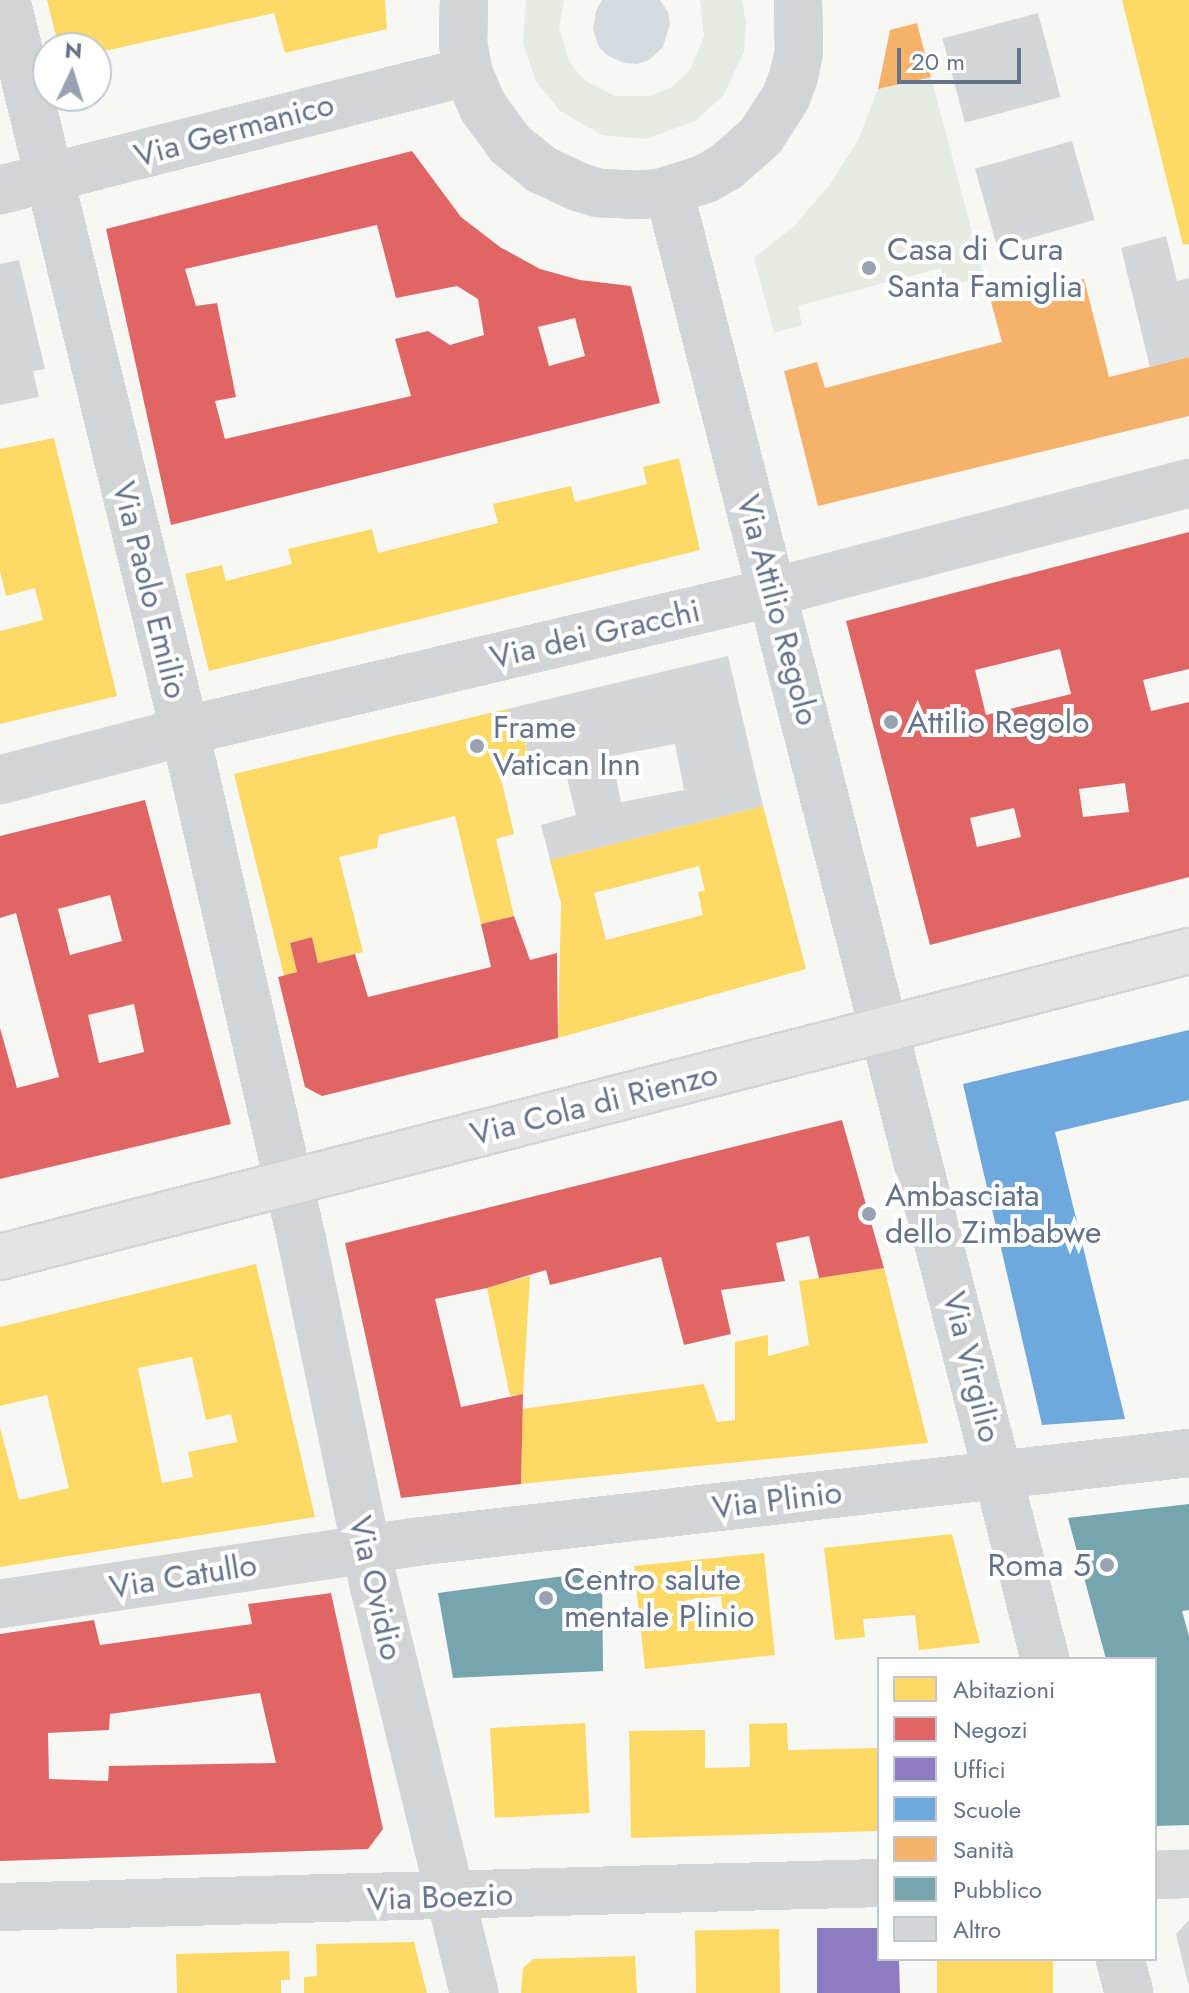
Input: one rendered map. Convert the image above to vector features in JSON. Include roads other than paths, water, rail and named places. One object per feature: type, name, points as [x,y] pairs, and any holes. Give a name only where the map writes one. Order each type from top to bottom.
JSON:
[{"type":"main road","name":"Via Cola di Rienzo","points":[[0,1257],[1189,951]]},
{"type":"street","name":"Via Paolo Emilio","points":[[6,0],[185,732],[288,1181]]},
{"type":"street","points":[[464,0],[462,32],[468,72],[496,128],[542,170],[599,193],[648,195],[697,182],[726,167],[761,136],[794,75],[799,52],[798,0]]},
{"type":"street","name":"Via Germanico","points":[[0,190],[468,72]]},
{"type":"street","name":"Via Attilio Regolo","points":[[669,191],[886,1030]]},
{"type":"street","name":"Via dei Gracchi","points":[[0,780],[185,732],[774,592],[1189,483]]},
{"type":"street","name":"Via Virgilio","points":[[886,1030],[1045,1657]]},
{"type":"street","name":"Via Ovidio","points":[[288,1181],[365,1549],[474,1993]]},
{"type":"street","name":"Via Plinio","points":[[365,1549],[1189,1453]]},
{"type":"street","name":"Via Catullo","points":[[0,1604],[365,1549]]},
{"type":"street","points":[[1157,1875],[1189,1874]]},
{"type":"street","name":"Via Boezio","points":[[0,1907],[877,1883]]},
{"type":"street","points":[[1121,1961],[1129,1993]]},
{"type":"place","name":"Casa di Cura Santa Famiglia","points":[[869,268]]},
{"type":"place","name":"Attilio Regolo","points":[[891,722]]},
{"type":"place","name":"Frame Vatican Inn","points":[[477,746]]},
{"type":"place","name":"Ambasciata dello Zimbabwe","points":[[869,1214]]},
{"type":"place","name":"Roma 5","points":[[1107,1565]]},
{"type":"place","name":"Centro salute mentale Plinio","points":[[546,1598]]}]
